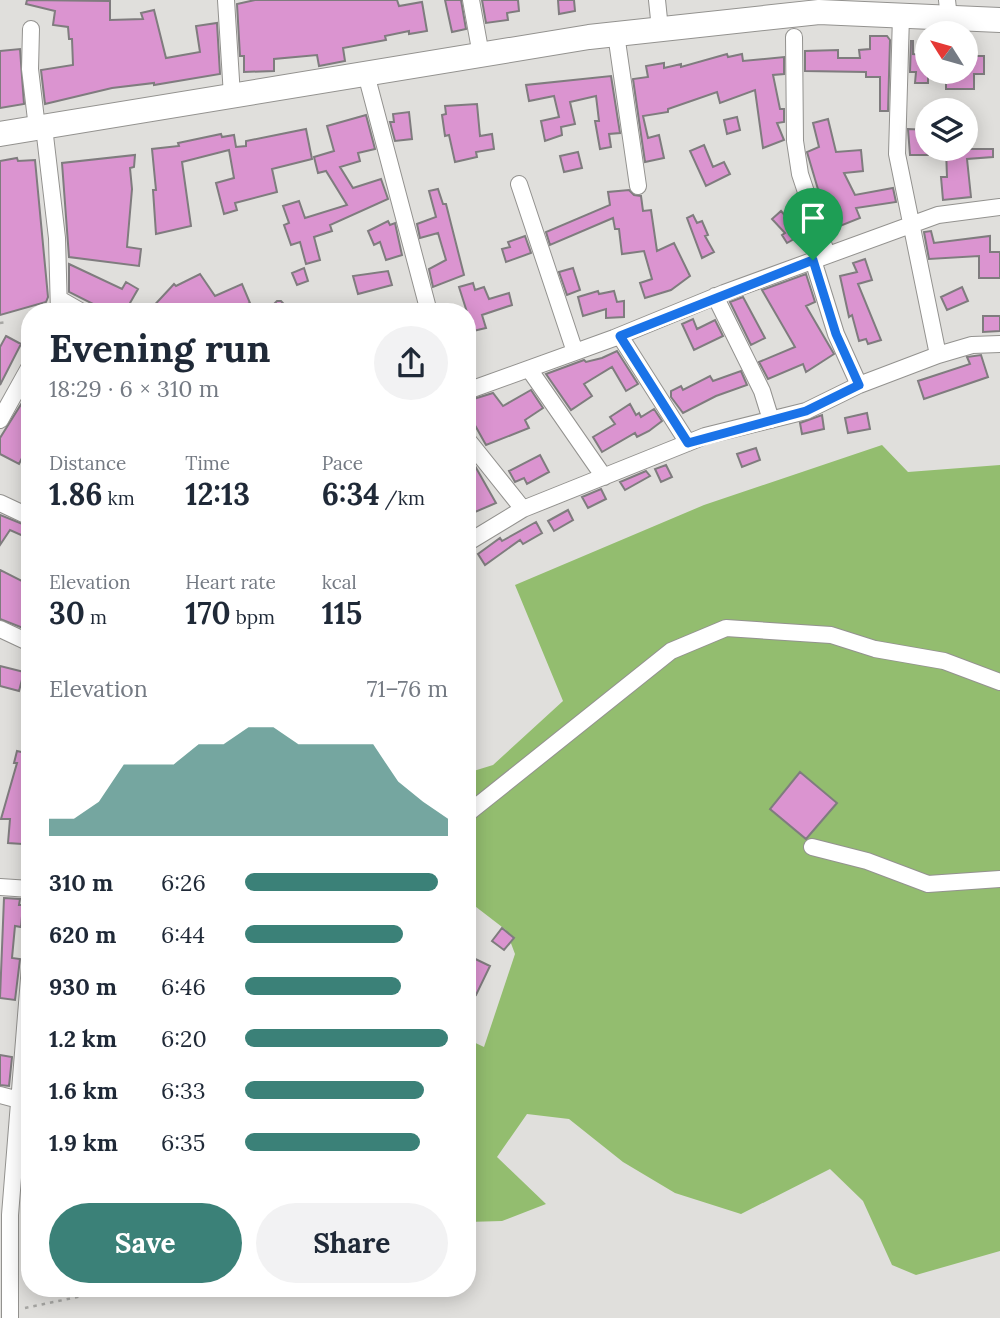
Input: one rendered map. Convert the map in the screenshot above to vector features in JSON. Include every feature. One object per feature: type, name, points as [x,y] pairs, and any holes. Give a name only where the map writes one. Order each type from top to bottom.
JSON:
[{"type":"highway","points":[[0,134],[615,34],[819,12],[901,16],[948,9],[1000,20]]},
{"type":"street","points":[[226,0],[232,96]]},
{"type":"street","points":[[471,0],[481,55]]},
{"type":"street","points":[[657,0],[660,29]]},
{"type":"street","points":[[901,16],[897,154],[938,355]]},
{"type":"street","points":[[31,29],[30,69],[41,128],[60,303]]},
{"type":"street","points":[[615,34],[638,186]]},
{"type":"street","points":[[794,37],[793,108],[800,174],[836,334],[859,385]]},
{"type":"street","points":[[366,74],[427,303]]},
{"type":"street","points":[[519,184],[575,352]]},
{"type":"street","points":[[476,388],[620,336],[715,296],[938,215],[1000,207]]},
{"type":"street","points":[[715,296],[762,391],[771,419]]},
{"type":"street","points":[[620,336],[688,443]]},
{"type":"street","points":[[476,538],[523,509],[688,443],[806,411],[859,385],[938,355],[972,345],[1000,344]]},
{"type":"street","points":[[529,369],[604,477]]},
{"type":"street","points":[[0,420],[21,382]]},
{"type":"street","points":[[476,450],[523,509]]},
{"type":"street","points":[[0,503],[21,513]]},
{"type":"street","points":[[476,807],[671,651],[726,628],[831,635],[875,649],[944,661],[1000,682]]},
{"type":"street","points":[[0,629],[21,639]]},
{"type":"street","points":[[813,847],[867,861],[928,884],[1000,879]]},
{"type":"street","points":[[0,887],[21,889]]},
{"type":"street","points":[[0,1095],[21,1092]]},
{"type":"street","points":[[7,1314],[10,1215],[21,1111]]},
{"type":"path","points":[[0,323],[8,322]]},
{"type":"path","points":[[7,1314],[82,1297]]},
{"type":"green space","points":[[882,445],[908,472],[1000,465],[1000,1251],[916,1275],[892,1265],[863,1201],[830,1169],[741,1214],[675,1193],[623,1162],[569,1119],[527,1114],[497,1157],[546,1204],[502,1221],[476,1222],[476,1043],[484,1047],[515,954],[506,930],[476,907],[476,770],[493,765],[563,701],[515,585],[704,505]]},
{"type":"building","points":[[27,0],[110,1],[110,20],[143,19],[141,13],[154,10],[166,58],[200,52],[196,26],[217,23],[220,74],[154,85],[112,88],[45,104],[41,70],[73,65],[72,39],[69,39],[68,27],[53,25],[55,11],[26,4]]},
{"type":"building","points":[[255,0],[397,0],[399,6],[422,2],[427,31],[409,34],[409,31],[385,36],[386,40],[343,48],[345,61],[319,66],[317,55],[274,59],[274,71],[244,72],[244,56],[240,56],[237,4]]},
{"type":"building","points":[[445,0],[461,0],[466,29],[452,32]]},
{"type":"building","points":[[482,0],[518,0],[519,11],[507,13],[508,20],[486,23]]},
{"type":"building","points":[[558,0],[574,0],[575,11],[559,14]]},
{"type":"building","points":[[870,36],[887,36],[890,40],[888,111],[880,111],[880,77],[866,77],[866,72],[805,71],[805,51],[838,50],[838,58],[860,58],[859,50],[870,49]]},
{"type":"building","points":[[911,41],[913,41],[915,72],[910,72]]},
{"type":"building","points":[[20,49],[24,104],[0,108],[0,51]]},
{"type":"building","points":[[727,54],[728,57],[742,54],[743,61],[784,57],[784,74],[773,75],[780,109],[784,109],[784,122],[777,123],[784,140],[763,148],[755,90],[720,103],[717,92],[668,109],[668,112],[643,116],[648,138],[659,135],[664,158],[645,162],[633,79],[648,77],[646,66],[664,63],[664,68],[681,64],[681,67]]},
{"type":"building","points":[[978,56],[984,56],[984,74],[978,74]]},
{"type":"building","points":[[611,76],[620,133],[609,134],[611,147],[600,149],[595,121],[599,121],[596,96],[570,102],[575,124],[561,127],[562,135],[545,141],[541,121],[559,117],[554,96],[529,101],[526,85]]},
{"type":"building","points":[[946,84],[974,84],[974,89],[946,89]]},
{"type":"building","points":[[477,104],[480,136],[492,134],[494,149],[476,152],[477,157],[455,162],[449,135],[445,136],[442,115],[446,114],[445,106]]},
{"type":"building","points":[[409,112],[412,139],[395,141],[390,122],[394,122],[393,114]]},
{"type":"building","points":[[366,115],[375,149],[358,153],[360,161],[340,167],[353,188],[381,179],[388,199],[330,225],[332,231],[314,237],[320,260],[306,264],[300,242],[291,245],[284,225],[289,223],[283,206],[299,201],[305,218],[347,205],[326,171],[318,173],[314,157],[334,151],[327,126]]},
{"type":"building","points":[[737,117],[740,130],[727,134],[724,120]]},
{"type":"building","points":[[828,119],[836,152],[861,150],[863,171],[844,173],[855,195],[893,188],[896,202],[856,208],[860,218],[830,230],[807,152],[819,147],[813,123]]},
{"type":"building","points":[[306,129],[312,159],[272,169],[277,192],[235,203],[237,210],[224,214],[216,183],[234,178],[229,150],[182,162],[191,226],[156,234],[152,149],[179,146],[178,143],[221,134],[222,137],[234,135],[236,147],[246,146],[246,141]]},
{"type":"building","points":[[908,129],[915,129],[915,155],[910,155]]},
{"type":"building","points":[[704,145],[713,167],[724,162],[730,174],[706,186],[690,151]]},
{"type":"building","points":[[978,149],[993,149],[993,157],[978,158]]},
{"type":"building","points":[[578,152],[582,168],[564,172],[560,156]]},
{"type":"building","points":[[135,155],[134,167],[130,168],[132,189],[127,247],[141,249],[139,266],[69,257],[62,163]]},
{"type":"building","points":[[17,158],[18,161],[35,160],[48,297],[46,302],[21,303],[21,309],[0,315],[0,161]]},
{"type":"building","points":[[946,161],[967,161],[971,197],[943,200],[941,177],[947,177]]},
{"type":"building","points":[[438,189],[443,204],[446,204],[464,275],[433,287],[429,269],[446,260],[438,233],[420,238],[417,224],[436,217],[429,191]]},
{"type":"building","points":[[629,190],[634,195],[641,196],[643,211],[651,210],[657,251],[674,243],[690,276],[671,290],[645,298],[640,283],[652,279],[644,251],[622,254],[619,229],[615,229],[613,218],[550,245],[546,232],[610,205],[608,192]]},
{"type":"building","points":[[781,211],[795,227],[805,221],[808,231],[787,243],[782,235],[785,233],[772,219]]},
{"type":"building","points":[[693,215],[697,223],[702,221],[708,235],[705,236],[714,252],[702,258],[687,218]]},
{"type":"building","points":[[388,221],[390,225],[395,223],[402,255],[386,260],[380,242],[374,245],[368,231]]},
{"type":"building","points":[[931,231],[934,243],[990,236],[990,252],[1000,252],[1000,278],[979,278],[979,256],[929,259],[924,232]]},
{"type":"building","points":[[525,236],[531,253],[506,262],[502,249],[510,247],[508,242]]},
{"type":"building","points":[[865,259],[872,280],[858,284],[881,340],[868,344],[866,339],[859,341],[852,315],[849,317],[840,276],[857,272],[853,263]]},
{"type":"building","points":[[69,264],[122,289],[126,282],[138,289],[130,303],[91,303],[69,292]]},
{"type":"building","points":[[304,268],[308,281],[297,285],[292,273]]},
{"type":"building","points":[[573,268],[580,290],[567,295],[559,272]]},
{"type":"building","points":[[388,271],[392,285],[358,294],[353,276]]},
{"type":"building","points":[[200,274],[215,296],[242,284],[250,303],[156,303],[174,284],[176,286]]},
{"type":"building","points":[[806,274],[815,302],[806,306],[834,354],[806,372],[803,364],[768,379],[759,362],[795,347],[762,290]]},
{"type":"building","points":[[473,283],[475,290],[484,287],[489,299],[509,293],[512,305],[482,315],[486,328],[476,330],[476,303],[464,303],[459,287]]},
{"type":"building","points":[[962,287],[968,301],[947,310],[941,297]]},
{"type":"building","points":[[598,291],[599,294],[614,291],[617,302],[624,301],[624,317],[606,318],[606,309],[583,316],[578,297]]},
{"type":"building","points":[[743,297],[765,338],[751,345],[730,302]]},
{"type":"building","points":[[983,316],[1000,316],[1000,331],[983,332]]},
{"type":"building","points":[[693,319],[697,329],[715,320],[723,336],[694,350],[682,324]]},
{"type":"building","points":[[6,336],[21,344],[0,385],[0,347]]},
{"type":"building","points":[[617,351],[638,384],[626,391],[612,367],[584,384],[592,396],[571,410],[546,374]]},
{"type":"building","points":[[981,355],[988,377],[924,399],[918,381],[970,364],[967,357]]},
{"type":"building","points":[[741,371],[747,385],[716,396],[683,413],[671,397],[671,391],[681,386],[683,390],[710,376],[713,381]]},
{"type":"building","points":[[531,390],[543,408],[525,420],[529,428],[486,445],[476,427],[476,398],[493,393],[503,406]]},
{"type":"building","points":[[21,404],[19,464],[0,454],[0,438]]},
{"type":"building","points":[[630,404],[636,415],[639,413],[641,417],[654,409],[662,421],[649,431],[637,437],[635,433],[602,452],[593,437],[615,424],[610,417]]},
{"type":"building","points":[[867,413],[870,429],[848,433],[845,418]]},
{"type":"building","points":[[822,415],[824,429],[802,434],[800,423]]},
{"type":"building","points":[[756,448],[760,460],[742,467],[737,454]]},
{"type":"building","points":[[540,455],[549,472],[527,484],[524,478],[515,482],[509,471]]},
{"type":"building","points":[[666,465],[672,477],[661,482],[655,469]]},
{"type":"building","points":[[476,468],[496,503],[476,512]]},
{"type":"building","points":[[646,471],[650,476],[625,490],[620,482]]},
{"type":"building","points":[[601,489],[606,499],[588,508],[582,497]]},
{"type":"building","points":[[568,510],[573,520],[554,531],[548,521]]},
{"type":"building","points":[[0,515],[21,523],[21,535],[10,530],[0,545]]},
{"type":"building","points":[[536,522],[542,533],[523,544],[520,540],[485,565],[478,554],[500,538],[502,541]]},
{"type":"building","points":[[0,570],[21,580],[21,627],[0,619]]},
{"type":"building","points":[[0,666],[21,671],[19,691],[0,686]]},
{"type":"building","points":[[17,751],[21,752],[21,844],[8,843],[10,819],[1,819],[17,763],[14,763]]},
{"type":"building","points":[[800,772],[837,803],[806,839],[770,809]]},
{"type":"building","points":[[4,898],[20,899],[21,927],[15,926],[12,958],[20,959],[15,1000],[0,998]]},
{"type":"building","points":[[502,928],[514,938],[504,950],[492,941]]},
{"type":"building","points":[[476,959],[490,966],[476,995]]},
{"type":"building","points":[[0,1055],[12,1057],[9,1086],[0,1085]]},
{"type":"route","points":[[813,260],[836,334],[859,385],[806,411],[705,436],[688,443],[620,336],[813,260]]}]
